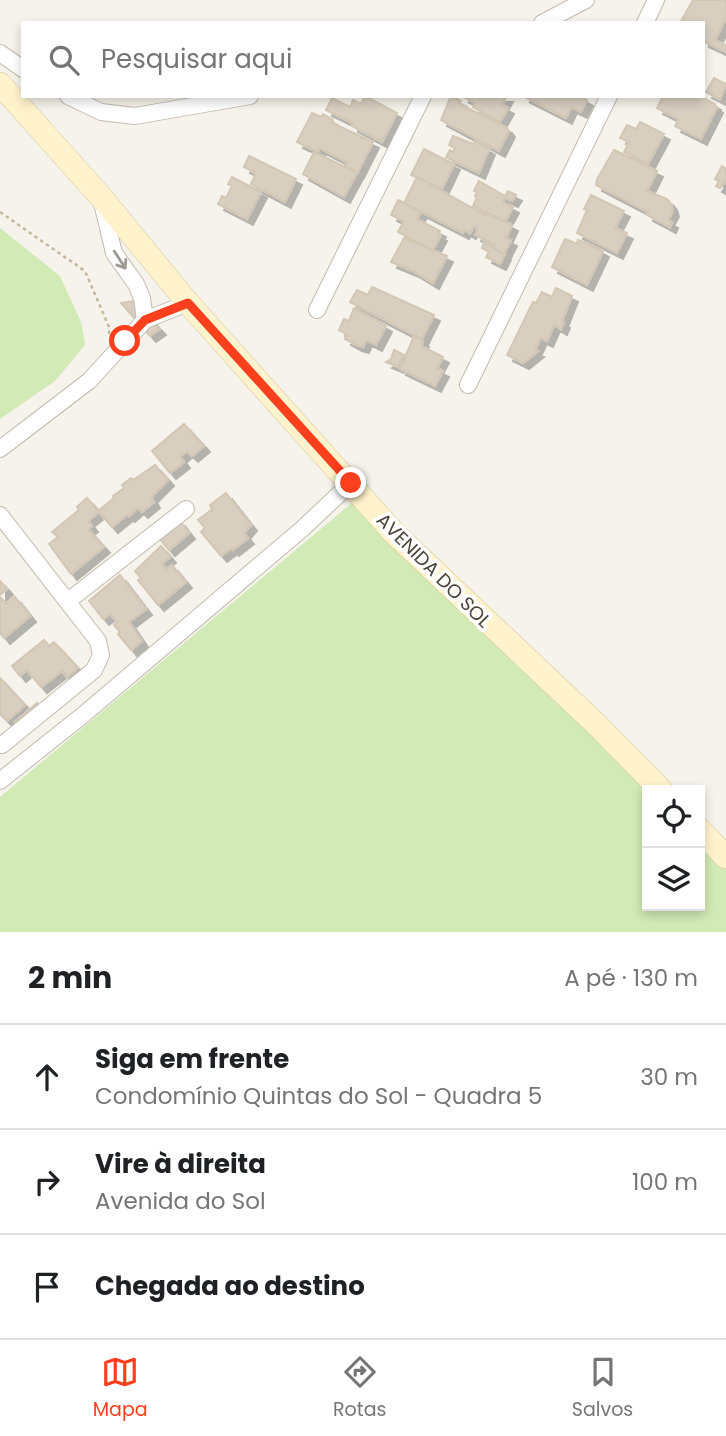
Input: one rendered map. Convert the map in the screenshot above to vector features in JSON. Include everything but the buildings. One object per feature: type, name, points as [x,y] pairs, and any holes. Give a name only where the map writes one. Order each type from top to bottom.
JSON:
[{"type":"street","points":[[546,21],[586,0]]},
{"type":"street","points":[[646,21],[656,0]]},
{"type":"street","points":[[0,52],[21,68]]},
{"type":"street","name":"AVENIDA DO SOL","points":[[0,84],[101,197],[188,303],[395,534],[597,725],[656,785]]},
{"type":"street","points":[[72,98],[101,112],[135,116],[238,98]]},
{"type":"street","points":[[317,310],[422,98]]},
{"type":"street","points":[[468,385],[608,98]]},
{"type":"street","points":[[101,197],[114,253],[136,284],[142,298],[145,320]]},
{"type":"street","points":[[0,449],[89,381],[145,320],[188,303]]},
{"type":"street","points":[[0,780],[83,715],[302,529],[351,483]]},
{"type":"street","points":[[68,601],[187,509]]},
{"type":"street","points":[[0,515],[98,640],[101,655],[94,670],[2,745]]},
{"type":"street","points":[[705,835],[726,857]]},
{"type":"path","points":[[0,212],[85,271],[109,327],[109,338]]},
{"type":"green space","points":[[0,228],[60,276],[81,322],[85,345],[55,381],[0,419]]},
{"type":"green space","points":[[365,492],[642,785],[642,911],[705,911],[705,847],[726,869],[726,932],[0,932],[0,797]]},
{"type":"route","points":[[125,341],[145,320],[188,303],[351,483]]}]
